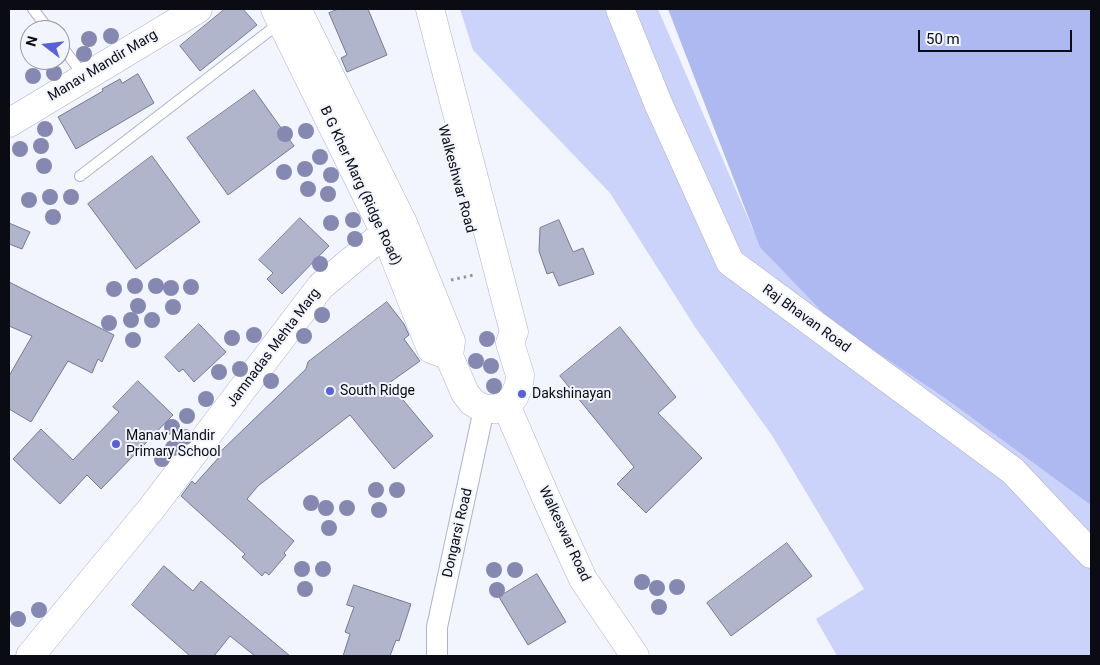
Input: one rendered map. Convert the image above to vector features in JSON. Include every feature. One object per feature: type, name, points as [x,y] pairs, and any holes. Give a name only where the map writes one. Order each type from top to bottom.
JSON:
[{"type":"main road","name":"Manav Mandir Marg","points":[[9,123],[198,9]]},
{"type":"main road","name":"Walkeshwar Road","points":[[412,9],[463,208],[497,328],[500,338],[510,343]]},
{"type":"main road","name":"Walkeshwar Road","points":[[430,9],[514,332],[510,343],[520,375],[519,385],[514,397],[495,407]]},
{"type":"main road","name":"Raj Bhavan Road","points":[[620,9],[658,103],[730,262],[1013,471],[1091,554]]},
{"type":"main road","name":"B G Kher Marg (Ridge Road)","points":[[285,13],[394,228],[431,348],[449,356],[472,402],[495,407]]},
{"type":"main road","name":"Jamnadas Mehta Marg","points":[[30,656],[151,509],[321,286],[394,228]]},
{"type":"main road","name":"Walkeswar Road","points":[[495,407],[547,500],[583,579],[634,656]]},
{"type":"street","name":"Dongarsi Road","points":[[437,656],[437,627],[469,482],[495,407]]},
{"type":"lane","points":[[33,9],[41,20]]},
{"type":"lane","points":[[80,176],[285,13]]},
{"type":"lane","points":[[70,57],[85,77]]},
{"type":"shaded area","points":[[460,9],[658,9],[754,232],[1091,492],[1091,656],[837,656],[816,619],[864,589],[773,437],[695,327],[610,193],[473,50]]},
{"type":"shaded area","points":[[668,9],[1091,9],[1091,505],[945,398],[833,323],[760,247]]},
{"type":"building","points":[[225,9],[243,9],[257,25],[200,71],[180,46]]},
{"type":"building","points":[[339,9],[368,9],[387,55],[347,72],[341,58],[347,55],[329,13]]},
{"type":"building","points":[[138,74],[154,103],[76,149],[58,117],[120,79],[122,83]]},
{"type":"building","points":[[254,90],[294,146],[228,195],[187,138]]},
{"type":"building","points":[[152,156],[200,222],[136,269],[88,204]]},
{"type":"building","points":[[300,218],[329,246],[282,294],[267,279],[273,273],[259,260]]},
{"type":"building","points":[[559,220],[573,252],[583,248],[594,274],[559,286],[553,272],[547,274],[539,251],[540,228]]},
{"type":"building","points":[[9,223],[30,232],[22,249],[9,244]]},
{"type":"building","points":[[9,282],[114,335],[102,362],[98,359],[92,373],[68,361],[31,422],[9,409],[9,376],[32,336],[9,326]]},
{"type":"building","points":[[387,302],[404,324],[409,335],[404,339],[420,361],[389,383],[433,436],[394,469],[350,415],[258,486],[247,499],[294,541],[284,553],[286,555],[269,575],[265,572],[262,576],[242,557],[245,554],[181,496],[192,481],[195,484],[221,455],[219,453],[306,369],[308,362]]},
{"type":"building","points":[[199,324],[226,352],[194,382],[183,369],[179,372],[165,357]]},
{"type":"building","points":[[620,327],[676,397],[658,413],[702,458],[646,513],[617,484],[634,467],[560,376]]},
{"type":"building","name":"Manav Mandir Primary School","points":[[138,381],[173,415],[101,489],[87,475],[60,504],[13,459],[41,429],[73,460],[119,412],[113,407]]},
{"type":"building","points":[[787,543],[812,576],[731,636],[707,603]]},
{"type":"building","points":[[164,566],[193,591],[201,581],[290,656],[255,656],[230,636],[214,656],[190,656],[132,605]]},
{"type":"building","points":[[537,574],[566,622],[528,645],[499,597]]},
{"type":"building","points":[[354,585],[411,604],[399,641],[396,640],[390,656],[343,656],[350,634],[345,632],[354,607],[347,605]]},
{"type":"place","name":"South Ridge","points":[[330,391]]},
{"type":"place","name":"Dakshinayan","points":[[522,394]]},
{"type":"place","name":"Manav Mandir Primary School","points":[[116,444]]}]
